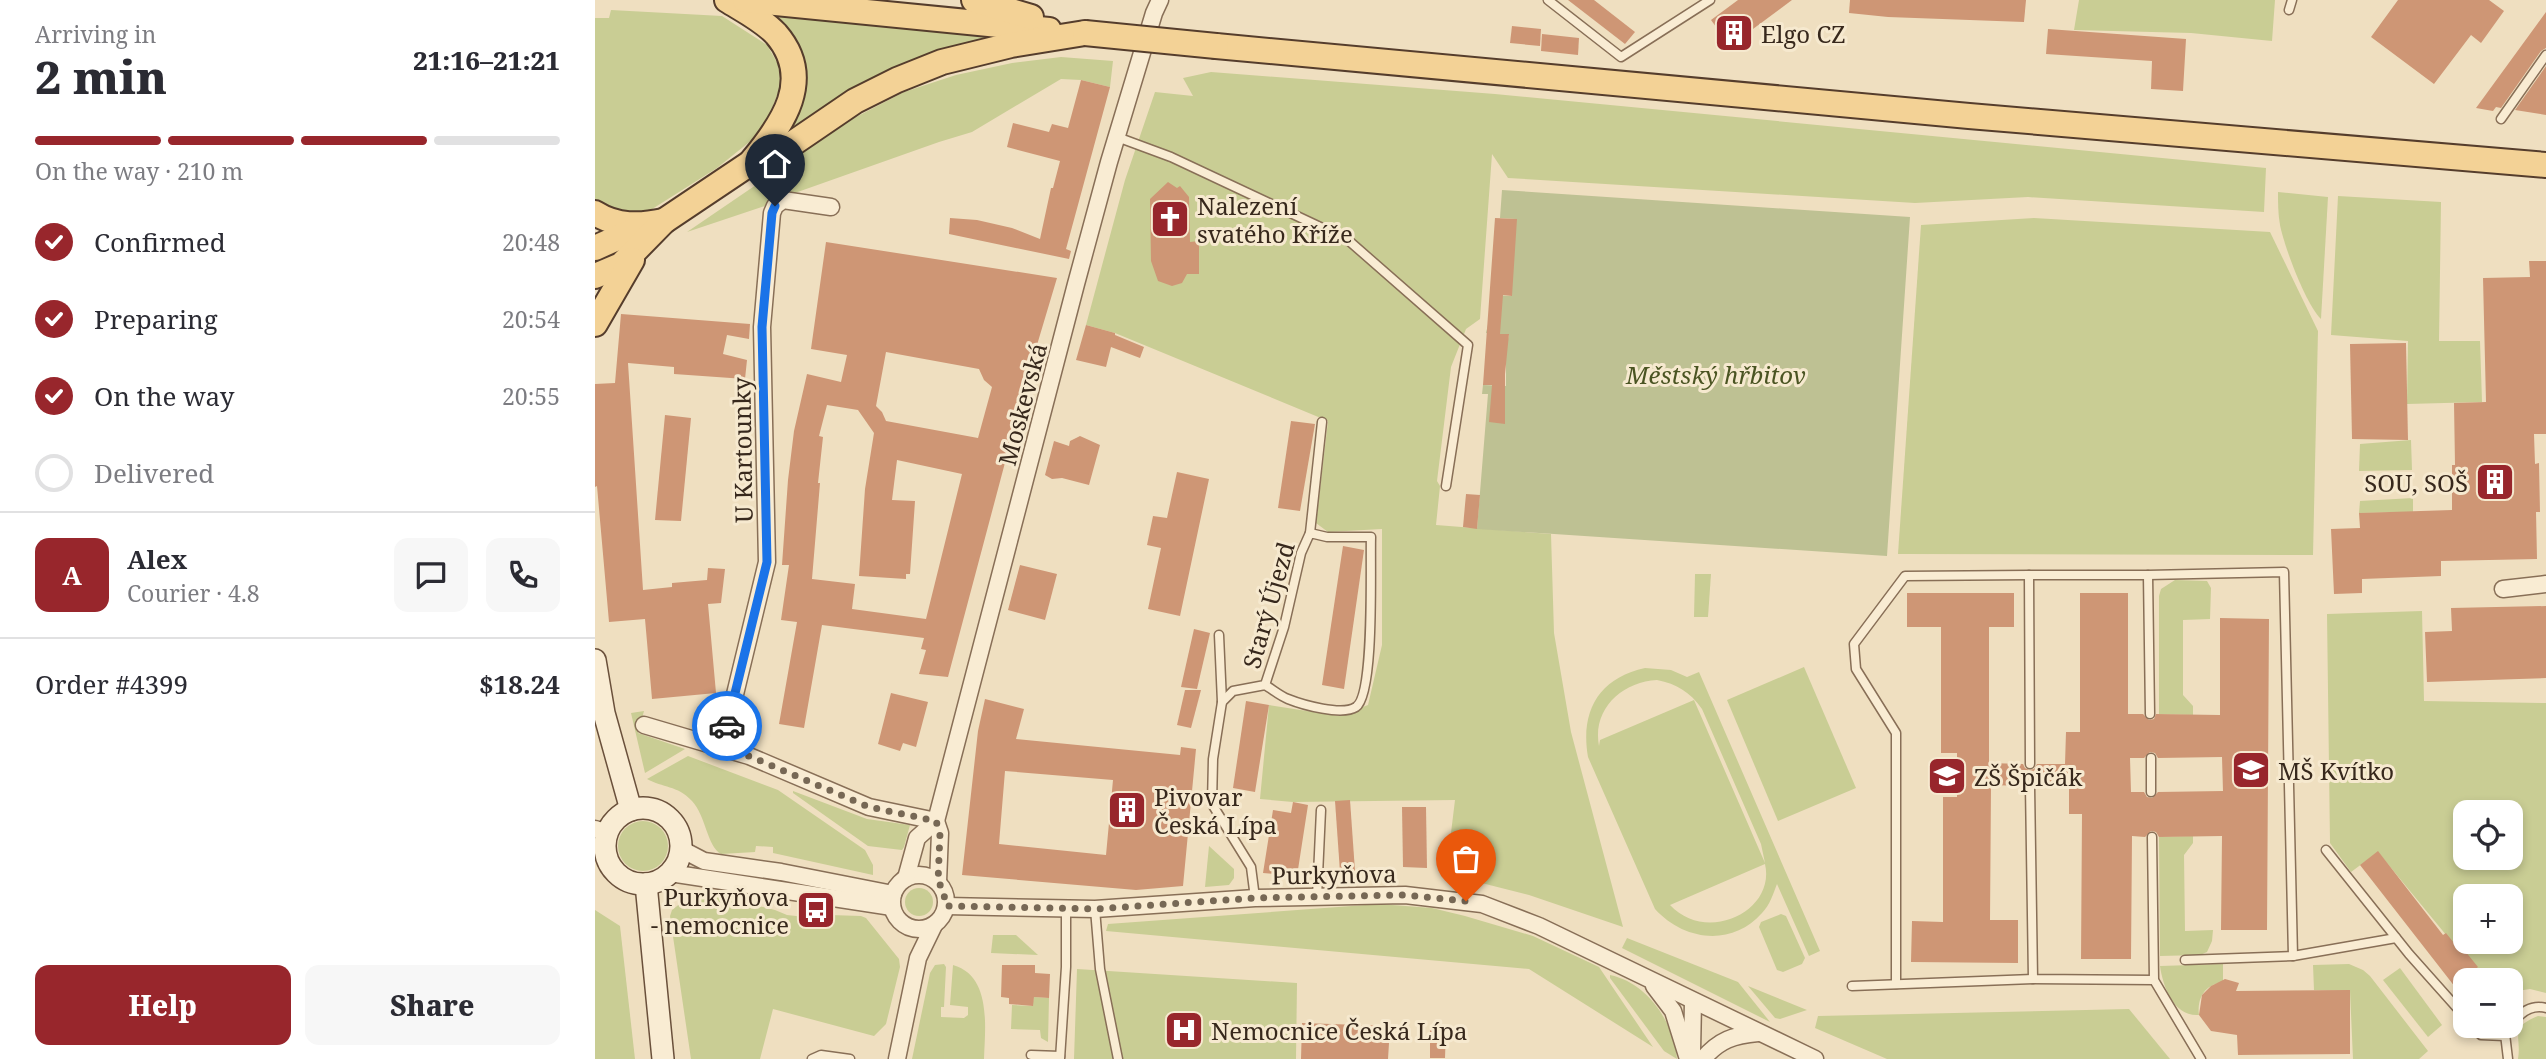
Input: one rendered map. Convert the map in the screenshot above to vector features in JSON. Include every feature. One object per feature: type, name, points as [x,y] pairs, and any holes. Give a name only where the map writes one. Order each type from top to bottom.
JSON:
[{"type":"main road","points":[[727,0],[776,34],[789,54],[793,74],[793,92],[786,114],[769,141],[749,164]]},
{"type":"main road","points":[[745,0],[1969,116],[2546,165]]},
{"type":"main road","points":[[974,0],[1085,33]]},
{"type":"main road","points":[[595,248],[656,223],[749,164],[786,148],[855,101],[897,80],[931,67],[1011,45],[1085,33]]},
{"type":"main road","points":[[595,213],[628,225],[656,223]]},
{"type":"main road","points":[[595,324],[656,223]]},
{"type":"main road","points":[[595,276],[621,265],[640,248]]},
{"type":"main road","points":[[595,660],[604,713],[631,810]]},
{"type":"main road","points":[[631,810],[656,810],[667,816],[680,836],[680,858],[670,873],[659,881],[646,884],[622,878],[607,858],[601,831],[631,810]]},
{"type":"main road","points":[[646,884],[664,1056]]},
{"type":"street","name":"Moskevská","points":[[936,821],[1117,137],[1160,0]]},
{"type":"street","name":"U Kartounky","points":[[722,748],[767,562],[762,327],[772,213],[775,206],[783,200],[831,207]]},
{"type":"street","points":[[2503,589],[2546,584]]},
{"type":"street","points":[[644,725],[749,756],[869,807],[936,821]]},
{"type":"street","points":[[893,900],[906,878],[917,838],[936,821]]},
{"type":"street","points":[[936,821],[940,833],[938,882]]},
{"type":"street","points":[[681,849],[704,861],[781,872],[893,900]]},
{"type":"street","points":[[670,873],[893,900]]},
{"type":"street","points":[[897,1059],[918,958],[946,906],[943,889],[938,882],[928,876],[906,878]]},
{"type":"street","name":"Purkyňova","points":[[946,906],[1095,909],[1255,898],[1405,895],[1482,904],[1539,926],[1815,1059]]},
{"type":"street","points":[[893,900],[918,958]]},
{"type":"street","points":[[902,923],[919,929],[934,925]]},
{"type":"street","points":[[1650,981],[1673,1011],[1690,1059]]},
{"type":"street","points":[[1690,1059],[1693,1002]]},
{"type":"street","points":[[1703,1059],[1721,1042],[1735,1035],[1759,1033]]},
{"type":"lane","points":[[1548,0],[1621,57],[1710,0]]},
{"type":"lane","points":[[2289,10],[2292,0]]},
{"type":"lane","points":[[2501,119],[2546,55]]},
{"type":"lane","points":[[1117,137],[1171,157],[1349,240],[1468,345],[1446,486]]},
{"type":"lane","points":[[1310,533],[1322,422]]},
{"type":"lane","name":"Starý Újezd","points":[[1222,702],[1233,691],[1265,685],[1288,699],[1339,712],[1356,707],[1364,696],[1369,669],[1371,537],[1327,537],[1310,533],[1301,553],[1284,627],[1265,685]]},
{"type":"lane","points":[[1896,984],[1896,733],[1856,669],[1854,644],[1905,576],[2284,572],[2293,956]]},
{"type":"lane","points":[[2029,575],[2030,764]]},
{"type":"lane","points":[[2147,575],[2150,715]]},
{"type":"lane","points":[[1219,635],[1222,702],[1213,759],[1212,804],[1251,867],[1255,898]]},
{"type":"lane","points":[[2151,758],[2151,792]]},
{"type":"lane","points":[[2030,786],[2033,979]]},
{"type":"lane","points":[[1317,897],[1321,810]]},
{"type":"lane","points":[[2152,837],[2154,980],[2201,1059]]},
{"type":"lane","points":[[2326,850],[2396,938],[2453,1003]]},
{"type":"lane","points":[[1031,1055],[1060,1058],[1066,967],[1066,909]]},
{"type":"lane","points":[[1095,909],[1100,969],[1118,1059]]},
{"type":"lane","points":[[2185,960],[2293,956],[2396,938]]},
{"type":"lane","points":[[1852,986],[2033,979],[2154,980]]},
{"type":"lane","points":[[2523,1012],[2541,1006],[2546,1008]]},
{"type":"lane","points":[[2505,1038],[2508,1059]]},
{"type":"lane","points":[[812,1059],[821,1055],[850,1059]]},
{"type":"green space","points":[[2079,0],[2275,0],[2272,41],[2191,33],[2074,30]]},
{"type":"green space","points":[[611,10],[722,16],[767,45],[778,64],[781,85],[767,121],[753,139],[717,168],[649,211],[627,214],[606,210],[595,200],[595,18],[609,18]]},
{"type":"green space","points":[[772,16],[1030,37],[939,53],[773,146],[794,118]]},
{"type":"green space","points":[[1061,57],[1113,61],[1110,87],[1081,80],[1061,79],[972,132],[687,232],[854,118],[904,92],[956,75],[1012,63]]},
{"type":"green space","points":[[1211,72],[1495,94],[2266,168],[2264,212],[2028,197],[1915,203],[1508,178],[1492,154],[1480,319],[1466,329],[1451,367],[1437,481],[1440,486],[1436,525],[1551,534],[1554,633],[1571,732],[1623,927],[1529,895],[1446,874],[1455,800],[1293,802],[1260,799],[1269,705],[1339,716],[1368,705],[1382,645],[1382,529],[1328,532],[1316,523],[1328,421],[1115,333],[1086,325],[1125,180],[1155,92],[1193,96],[1183,78]]},
{"type":"green space","name":"Městský hřbitov","points":[[1502,190],[1910,217],[1887,556],[1477,529],[1488,394],[1482,394],[1483,385],[1506,386],[1506,347],[1509,335],[1486,333],[1495,295],[1511,296],[1516,219],[1500,218]]},
{"type":"green space","points":[[2278,192],[2328,197],[2321,319],[2302,289],[2286,247],[2279,221]]},
{"type":"green space","points":[[2338,196],[2441,202],[2439,341],[2480,341],[2482,402],[2407,404],[2408,341],[2331,335]]},
{"type":"green space","points":[[2034,218],[2270,232],[2318,331],[2313,555],[1898,554],[1921,225]]},
{"type":"green space","points":[[2411,440],[2412,470],[2359,471],[2360,444]]},
{"type":"green space","points":[[2413,498],[2413,512],[2359,513],[2360,501]]},
{"type":"green space","points":[[1695,574],[1711,574],[1708,617],[1694,617]]},
{"type":"green space","points":[[2175,580],[2207,581],[2211,588],[2210,619],[2183,620],[2183,695],[2193,706],[2193,715],[2159,714],[2159,596],[2161,589]]},
{"type":"green space","points":[[2422,611],[2424,701],[2546,703],[2546,993],[2523,990],[2523,968],[2473,968],[2462,954],[2523,954],[2523,884],[2453,884],[2453,943],[2378,852],[2351,872],[2330,843],[2327,614]]},
{"type":"green space","points":[[1804,667],[1856,788],[1778,821],[1727,700]]},
{"type":"green space","points":[[1645,668],[1671,670],[1687,677],[1699,672],[1820,951],[1809,956],[1777,884],[1762,913],[1750,924],[1723,935],[1708,936],[1680,928],[1655,909],[1588,757],[1586,740],[1590,711],[1596,699],[1605,688],[1629,673]],"holes":[[[1657,680],[1683,690],[1693,698],[1702,709],[1761,844],[1765,863],[1694,700],[1600,740],[1599,746],[1600,720],[1612,700],[1632,686]],[[1765,864],[1766,881],[1760,896],[1749,908],[1735,917],[1719,922],[1702,922],[1685,916],[1670,905]]]},
{"type":"green space","points":[[644,711],[638,733],[685,749],[645,773],[631,713]]},
{"type":"green space","points":[[688,756],[778,790],[865,850],[873,865],[873,875],[773,853],[773,847],[756,846],[755,852],[721,854],[716,850],[692,801],[675,789],[647,779]]},
{"type":"green space","points":[[793,791],[867,819],[910,825],[904,847],[902,850],[868,846]]},
{"type":"green space","points":[[643,821],[661,828],[668,846],[661,864],[643,871],[625,864],[618,846],[625,828]]},
{"type":"green space","points":[[2193,836],[2193,843],[2184,855],[2185,931],[2213,930],[2212,941],[2207,952],[2200,955],[2160,956],[2159,837]]},
{"type":"green space","points":[[1209,846],[1234,869],[1234,878],[1229,885],[1205,887]]},
{"type":"green space","points":[[919,888],[929,892],[933,902],[929,912],[919,916],[909,912],[905,902],[909,892]]},
{"type":"green space","points":[[696,891],[787,915],[823,919],[830,915],[866,918],[899,959],[900,967],[886,1024],[874,1036],[773,1009],[760,1059],[691,1059],[670,916],[672,910]]},
{"type":"green space","points":[[1379,904],[1432,908],[1465,916],[1533,936],[1599,967],[1653,1047],[1529,969],[1106,931],[1108,924]]},
{"type":"green space","points":[[595,910],[620,926],[635,1059],[595,1059]]},
{"type":"green space","points":[[1781,914],[1786,916],[1805,958],[1802,964],[1783,972],[1777,970],[1759,927],[1761,922]]},
{"type":"green space","points":[[993,935],[1016,935],[1038,955],[991,953]]},
{"type":"green space","points":[[1627,938],[1738,982],[1770,1022],[1622,948]]},
{"type":"green space","points":[[944,964],[944,1007],[941,1007],[941,1017],[964,1018],[968,1015],[968,1007],[950,1005],[953,965],[966,971],[980,991],[985,1019],[984,1059],[912,1059],[930,973],[935,965]]},
{"type":"green space","points":[[2223,964],[2223,982],[2211,986],[2203,993],[2199,1003],[2199,1015],[2190,1014],[2176,1006],[2167,991],[2160,966]]},
{"type":"green space","points":[[2349,964],[2370,976],[2428,1051],[2419,1059],[2353,1059],[2350,991],[2314,990],[2313,965]]},
{"type":"green space","points":[[2400,968],[2442,1025],[2428,1037],[2383,980]]},
{"type":"green space","points":[[1077,969],[1297,983],[1296,1059],[1074,1059]]},
{"type":"green space","points":[[1610,975],[1636,986],[1657,1006],[1671,1032],[1677,1059],[1664,1051]]},
{"type":"green space","points":[[1748,986],[1807,1010],[1780,1019],[1775,1018]]},
{"type":"green space","points":[[1034,997],[1049,998],[1048,1042],[1041,1038],[1040,1030],[1011,1029],[1012,1005],[1032,1006]]},
{"type":"green space","points":[[2129,1009],[2170,1059],[1887,1059],[1815,1028],[1818,1016]]},
{"type":"green space","points":[[2538,1016],[2546,1017],[2546,1059],[2518,1059],[2518,1038],[2523,1038],[2523,1025]]},
{"type":"building","points":[[1568,0],[1594,0],[1635,32],[1625,44]]},
{"type":"building","name":"Elgo CZ","points":[[1738,0],[1792,0],[1730,46],[1711,20]]},
{"type":"building","points":[[1850,0],[2026,0],[2024,22],[1849,13]]},
{"type":"building","points":[[2398,0],[2489,0],[2504,11],[2481,43],[2471,35],[2434,84],[2371,37]]},
{"type":"building","points":[[2546,12],[2546,48],[2541,51],[2501,108],[2496,107],[2493,111],[2476,108]]},
{"type":"building","points":[[1512,26],[1541,29],[1540,46],[1510,43]]},
{"type":"building","points":[[2048,29],[2186,39],[2183,91],[2151,89],[2152,61],[2046,54]]},
{"type":"building","points":[[1542,34],[1579,38],[1578,55],[1541,51]]},
{"type":"building","points":[[2546,66],[2546,115],[2515,110]]},
{"type":"building","points":[[1081,80],[1110,87],[1066,249],[1071,251],[1069,259],[949,234],[950,218],[977,220],[1012,228],[1040,239],[1060,161],[1007,147],[1013,123],[1049,132],[1052,124],[1068,128]]},
{"type":"building","name":"Nalezení svatého Kříže","points":[[1168,182],[1177,188],[1180,186],[1189,197],[1190,242],[1199,241],[1199,274],[1187,274],[1182,283],[1172,286],[1158,281],[1151,261],[1150,199]]},
{"type":"building","points":[[1495,218],[1517,219],[1512,296],[1503,295],[1500,334],[1509,334],[1505,374],[1505,424],[1489,422],[1492,385],[1483,385]]},
{"type":"building","points":[[826,242],[1057,278],[1031,365],[948,677],[919,674],[926,650],[921,649],[924,638],[822,625],[804,728],[779,724],[797,622],[781,620],[789,565],[782,565],[788,480],[794,431],[807,374],[841,382],[847,355],[811,349]],"holes":[[[886,352],[979,369],[984,380],[992,387],[978,438],[886,421],[876,406]],[[827,405],[858,410],[874,433],[865,489],[859,576],[906,579],[906,574],[910,574],[915,501],[892,500],[897,460],[962,474],[926,619],[852,609],[855,584],[812,579],[823,437],[819,436]]]},
{"type":"building","points":[[2529,261],[2546,261],[2546,434],[2534,434],[2535,464],[2539,463],[2537,559],[2441,561],[2441,576],[2362,579],[2362,593],[2334,594],[2331,529],[2360,528],[2359,513],[2452,510],[2452,465],[2455,465],[2454,403],[2486,402],[2483,278],[2530,277]]},
{"type":"building","points":[[621,314],[750,324],[749,339],[727,335],[723,354],[747,360],[745,379],[674,374],[674,367],[628,363],[643,590],[672,587],[672,583],[707,580],[708,568],[725,569],[721,603],[708,604],[716,693],[652,699],[645,619],[609,622],[597,486],[595,487],[595,384],[615,383]]},
{"type":"building","points":[[1086,325],[1115,333],[1144,347],[1140,358],[1111,347],[1106,367],[1076,360]]},
{"type":"building","points":[[2406,343],[2408,440],[2352,439],[2350,344]]},
{"type":"building","points":[[665,415],[691,418],[681,521],[655,520]]},
{"type":"building","points":[[1291,421],[1315,424],[1300,511],[1278,508]]},
{"type":"building","points":[[1080,436],[1100,445],[1089,485],[1062,478],[1052,479],[1045,475],[1054,441],[1069,446],[1070,441]]},
{"type":"building","points":[[1177,472],[1209,479],[1180,616],[1148,609],[1161,548],[1147,545],[1153,516],[1167,518]]},
{"type":"building","points":[[1466,494],[1480,495],[1477,529],[1463,527]]},
{"type":"building","points":[[1343,546],[1364,550],[1344,689],[1322,685]]},
{"type":"building","points":[[1020,565],[1057,574],[1045,620],[1008,610]]},
{"type":"building","points":[[1907,593],[2014,593],[2014,627],[1989,627],[1989,763],[2023,764],[2029,770],[2034,769],[2037,764],[2065,764],[2066,732],[2080,732],[2080,593],[2128,593],[2128,714],[2143,714],[2149,720],[2154,719],[2156,714],[2220,715],[2220,618],[2269,619],[2267,930],[2221,930],[2222,836],[2159,837],[2156,832],[2151,831],[2145,837],[2132,836],[2131,959],[2081,959],[2082,814],[2069,814],[2069,786],[2037,786],[2034,781],[2029,780],[2023,786],[1991,785],[1990,920],[2018,920],[2018,963],[1911,962],[1912,921],[1943,922],[1943,797],[1957,797],[1957,753],[1941,753],[1941,627],[1907,627]],"holes":[[[2150,752],[2155,753],[2158,758],[2222,757],[2223,791],[2158,792],[2152,798],[2147,797],[2144,792],[2131,792],[2130,758],[2144,758]]]},
{"type":"building","points":[[2546,606],[2546,678],[2427,682],[2425,632],[2452,631],[2451,608]]},
{"type":"building","points":[[1194,629],[1210,633],[1197,689],[1181,687]]},
{"type":"building","points":[[1185,690],[1201,690],[1191,728],[1177,725]]},
{"type":"building","points":[[891,693],[928,702],[916,747],[903,743],[900,751],[878,744]]},
{"type":"building","name":"Pivovar Česká Lípa","points":[[985,699],[1024,709],[1016,739],[1180,755],[1181,747],[1196,749],[1183,886],[1136,890],[962,875],[978,731]],"holes":[[[1005,771],[1113,780],[1106,855],[999,844]]]},
{"type":"building","points":[[1246,701],[1269,705],[1255,792],[1233,788]]},
{"type":"building","points":[[1350,800],[1355,871],[1340,872],[1335,801]]},
{"type":"building","points":[[1293,802],[1308,805],[1297,876],[1263,873],[1273,810],[1291,813]]},
{"type":"building","points":[[1402,807],[1426,807],[1427,868],[1403,867]]},
{"type":"building","points":[[2378,851],[2443,935],[2446,933],[2453,942],[2453,954],[2467,954],[2478,967],[2453,968],[2453,984],[2360,865]]},
{"type":"building","points":[[1002,965],[1035,965],[1035,973],[1050,974],[1049,998],[1034,997],[1033,1006],[1009,1004],[1009,998],[1001,997]]},
{"type":"building","points":[[2225,979],[2239,983],[2236,991],[2350,990],[2350,1054],[2238,1055],[2237,1035],[2211,1031],[2199,1015],[2202,995],[2211,986]]},
{"type":"building","points":[[1302,1023],[1390,1026],[1388,1059],[1301,1059]]},
{"type":"building","points":[[1430,1028],[1446,1028],[1445,1058],[1430,1058]]},
{"type":"way so far","points":[[727,726],[722,748],[749,756],[869,807],[936,821],[940,833],[938,882],[946,897],[946,906],[1095,909],[1255,898],[1405,895],[1466,901]]},
{"type":"place","name":"Elgo CZ","points":[[1734,33]]},
{"type":"place","name":"Nalezení svatého Kříže","points":[[1170,219]]},
{"type":"place","name":"SOU, SOŠ","points":[[2495,482]]},
{"type":"place","name":"MŠ Kvítko","points":[[2251,770]]},
{"type":"place","name":"ZŠ Špičák","points":[[1947,776]]},
{"type":"place","name":"Pivovar Česká Lípa","points":[[1127,810]]},
{"type":"place","name":"Purkyňova - nemocnice","points":[[816,910]]},
{"type":"place","name":"Nemocnice Česká Lípa","points":[[1184,1030]]},
{"type":"route","points":[[727,726],[767,562],[762,327],[772,213],[775,206]]}]
